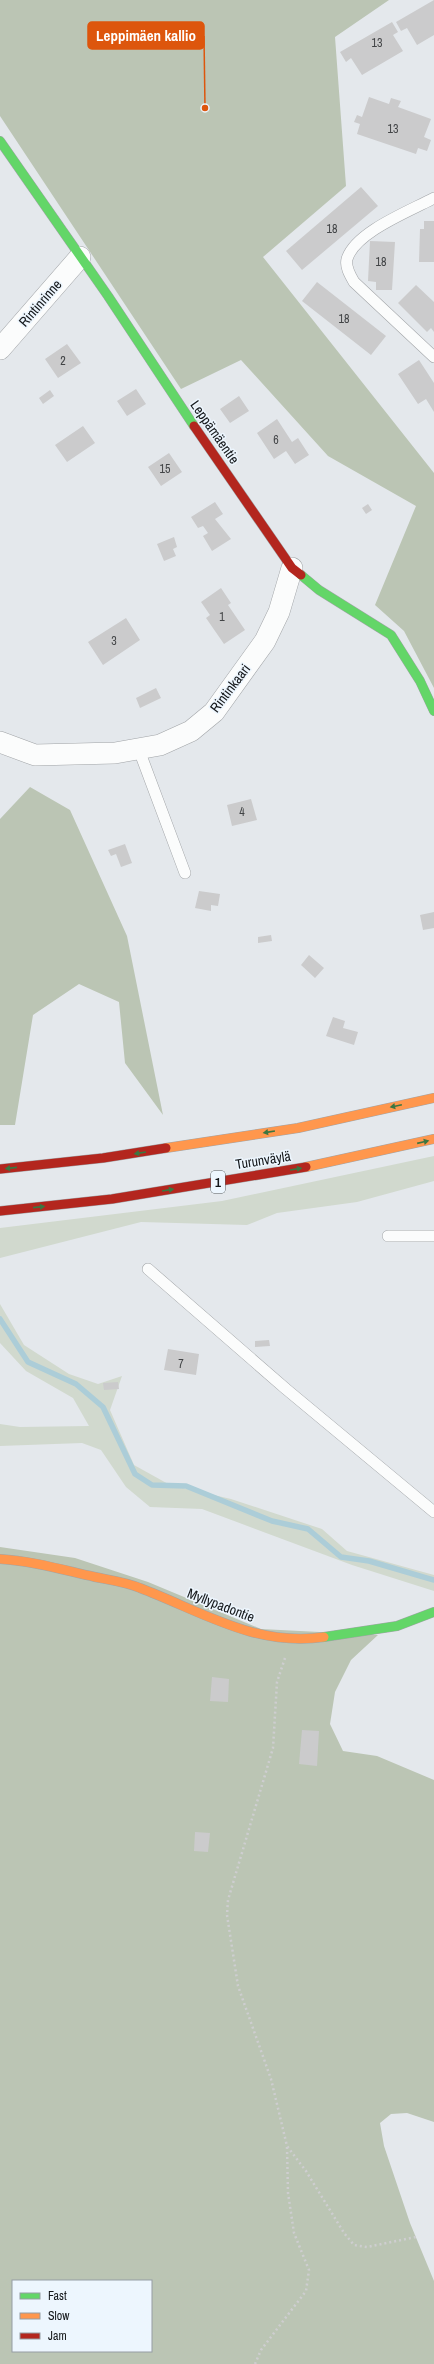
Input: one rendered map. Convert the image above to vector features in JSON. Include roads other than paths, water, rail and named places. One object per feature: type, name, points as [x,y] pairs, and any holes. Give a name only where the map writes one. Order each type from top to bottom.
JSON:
[{"type":"main road","name":"Leppämäentie","points":[[0,141],[292,568],[319,590],[391,635],[420,681],[434,711]]},
{"type":"main road","name":"Turunväylä","points":[[0,1169],[103,1158],[290,1129],[434,1098]]},
{"type":"main road","name":"Turunväylä","points":[[0,1211],[112,1199],[314,1166],[434,1139]]},
{"type":"main road","name":"Myllypadontie","points":[[0,1559],[28,1561],[138,1587],[232,1626],[268,1637],[291,1639],[317,1638],[397,1626],[434,1612]]},
{"type":"street","name":"Rintinrinne","points":[[0,349],[80,257]]},
{"type":"street","name":"Rintinkaari","points":[[0,742],[35,756],[108,753],[139,750],[160,745],[191,731],[214,712],[265,641],[279,612],[292,568]]},
{"type":"lane","points":[[434,198],[363,237],[352,248],[347,260],[348,272],[354,282],[434,357]]},
{"type":"lane","points":[[139,750],[185,873]]},
{"type":"lane","points":[[388,1236],[434,1236]]},
{"type":"lane","points":[[148,1269],[286,1389],[434,1512]]},
{"type":"waterway","points":[[0,1319],[28,1362],[76,1384],[103,1407],[135,1474],[152,1485],[186,1486],[272,1521],[308,1529],[341,1557],[369,1561],[434,1580]]},
{"type":"place","name":"Leppimäen kallio","points":[[205,108]]}]
